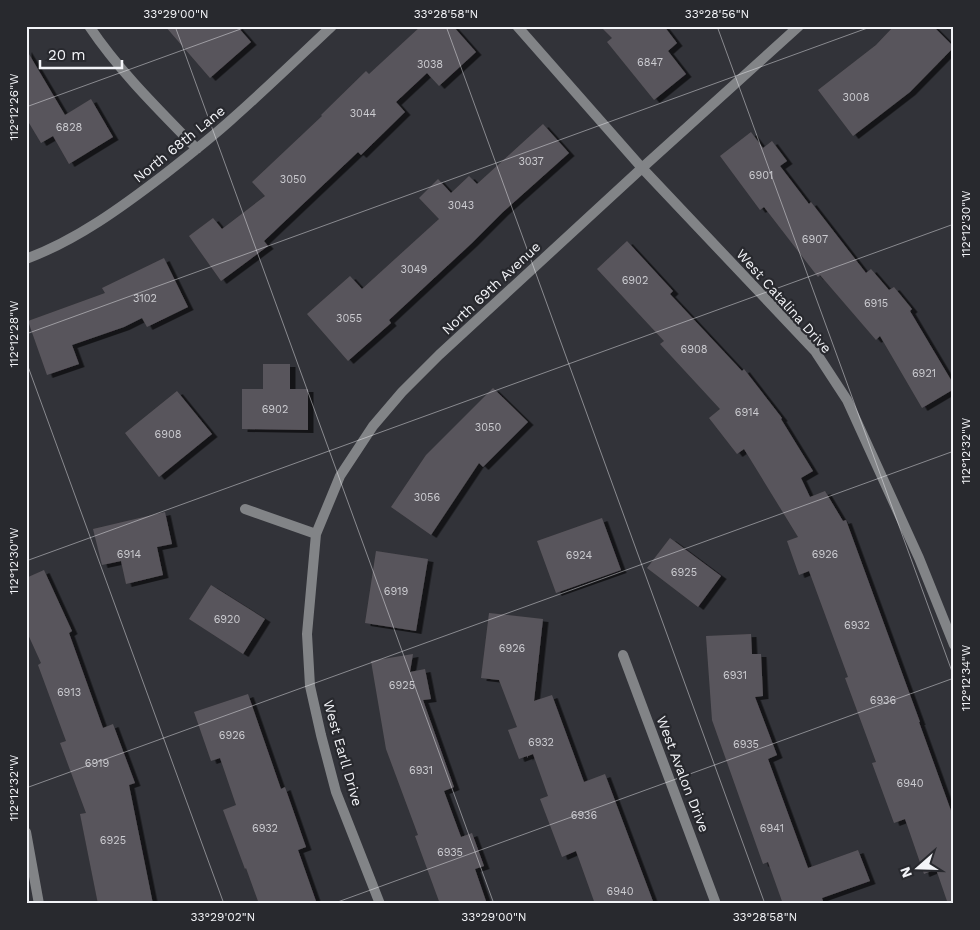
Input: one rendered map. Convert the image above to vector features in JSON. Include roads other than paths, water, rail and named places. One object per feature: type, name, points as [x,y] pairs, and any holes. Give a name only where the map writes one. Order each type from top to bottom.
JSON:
[{"type":"street","points":[[89,26],[134,85],[196,149]]},
{"type":"street","name":"North 68th Lane","points":[[26,259],[70,238],[134,198],[232,119],[332,26]]},
{"type":"street","name":"West Catalina Drive","points":[[517,26],[642,168],[815,351],[846,400],[920,558],[954,645]]},
{"type":"street","name":"North 69th Avenue","points":[[307,634],[316,534],[340,476],[373,426],[402,392],[439,355],[799,26]]},
{"type":"street","points":[[245,509],[316,534]]},
{"type":"street","name":"West Earll Drive","points":[[307,634],[310,686],[336,792],[380,904]]},
{"type":"street","name":"West Avalon Drive","points":[[623,655],[716,904]]},
{"type":"street","points":[[26,832],[39,904]]}]
